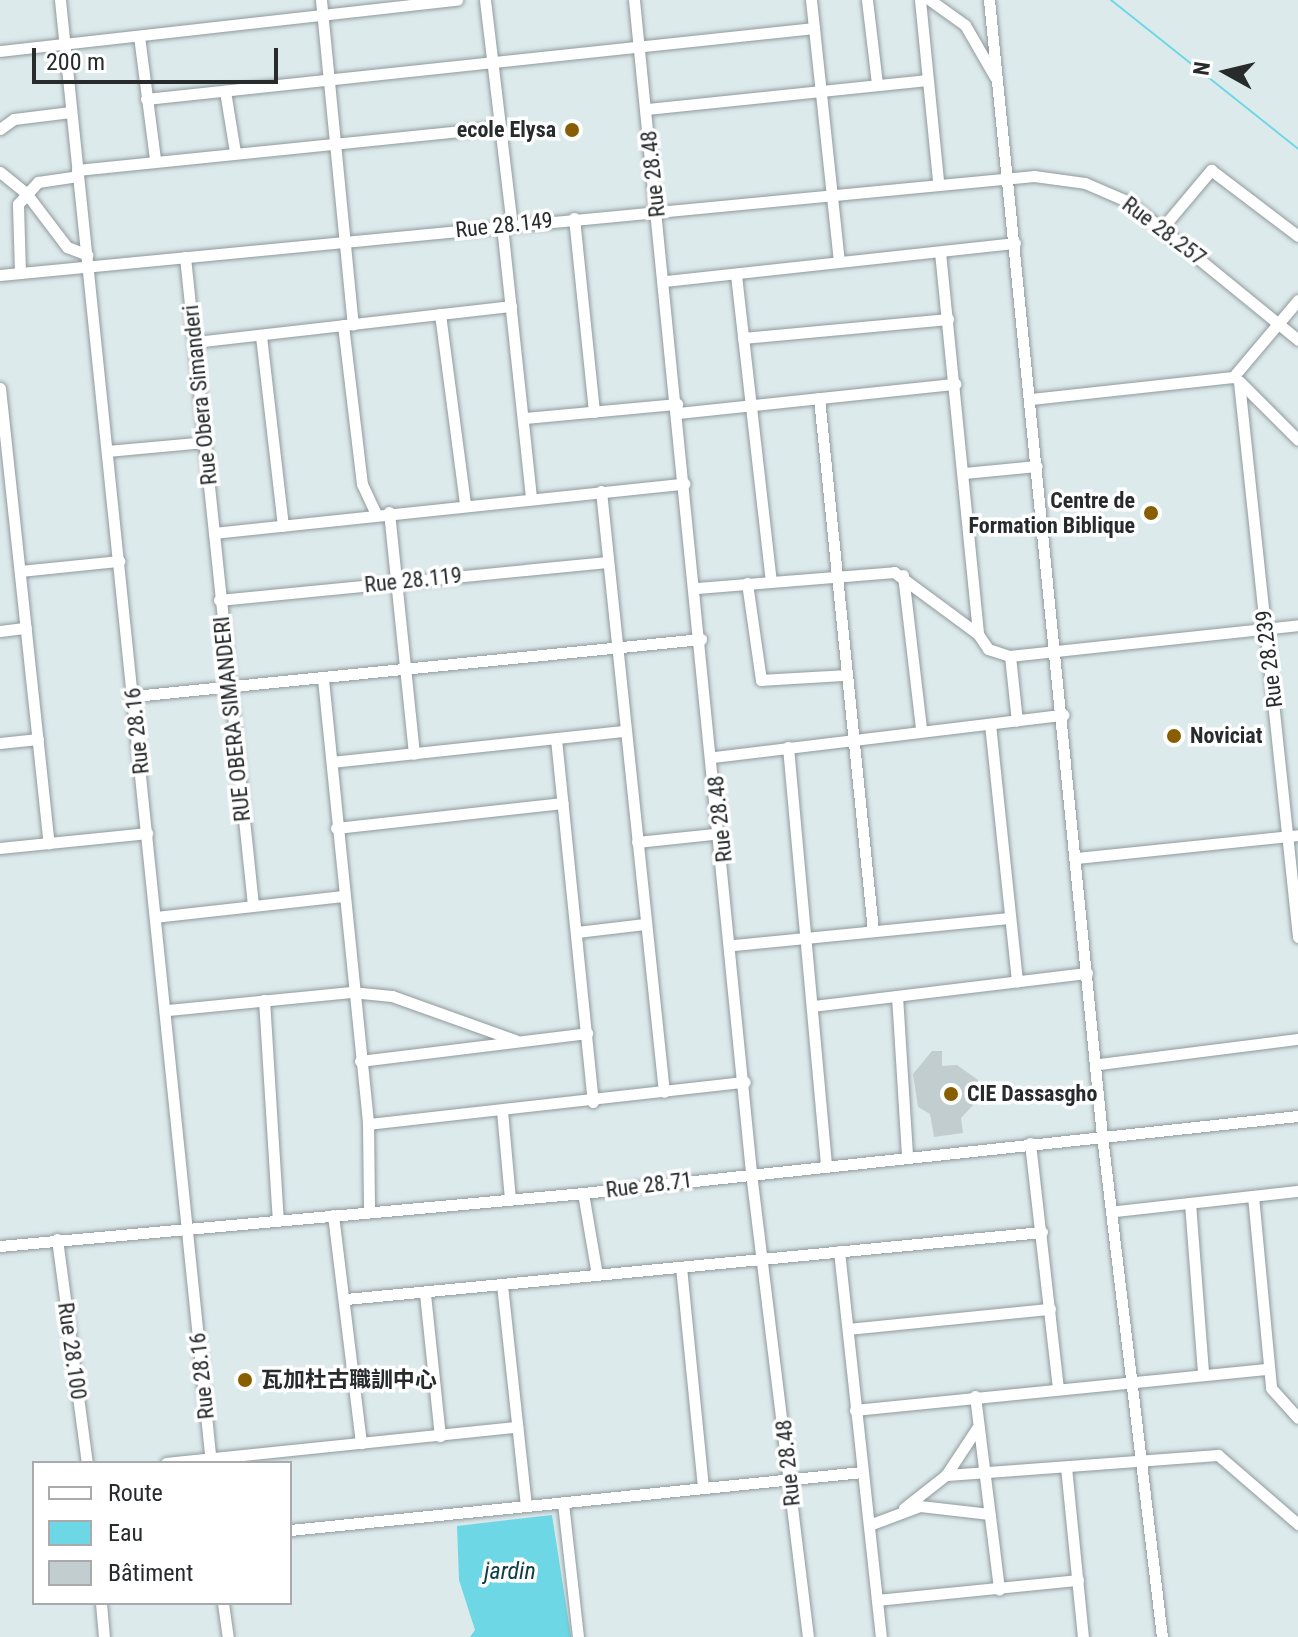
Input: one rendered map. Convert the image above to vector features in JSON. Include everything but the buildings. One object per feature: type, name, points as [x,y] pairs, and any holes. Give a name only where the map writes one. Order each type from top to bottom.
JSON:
[{"type":"street","name":"Rue 28.16","points":[[60,0],[155,917],[168,1010],[211,1460]]},
{"type":"street","points":[[321,0],[344,240],[362,484],[382,513],[397,581],[414,754]]},
{"type":"street","points":[[0,51],[457,0]]},
{"type":"street","points":[[485,0],[531,498]]},
{"type":"street","name":"Rue 28.48","points":[[634,0],[734,945],[751,1173],[764,1258],[808,1637]]},
{"type":"street","points":[[811,0],[839,261]]},
{"type":"street","points":[[867,0],[877,84]]},
{"type":"street","points":[[920,0],[938,181]]},
{"type":"street","points":[[930,0],[965,25],[998,83]]},
{"type":"street","points":[[989,0],[1087,973],[1099,1064],[1102,1136],[1116,1211],[1162,1637]]},
{"type":"street","points":[[146,99],[814,28]]},
{"type":"street","points":[[139,36],[155,160]]},
{"type":"street","points":[[647,109],[928,80]]},
{"type":"street","points":[[225,91],[235,152]]},
{"type":"street","points":[[0,129],[14,119],[71,112]]},
{"type":"street","points":[[20,273],[16,210],[26,193],[46,179],[155,160],[499,127]]},
{"type":"street","points":[[1163,227],[1205,171],[1226,174],[1298,236]]},
{"type":"street","points":[[0,172],[26,193],[67,247],[88,261]]},
{"type":"street","name":"Rue 28.149","points":[[0,275],[88,261],[185,257],[1008,176]]},
{"type":"street","name":"Rue 28.257","points":[[1008,176],[1085,183],[1163,227],[1298,340]]},
{"type":"street","points":[[574,218],[594,412]]},
{"type":"street","points":[[665,281],[1015,243]]},
{"type":"street","points":[[940,252],[978,634]]},
{"type":"street","name":"Rue Obera Simanderi","points":[[185,257],[214,533]]},
{"type":"street","points":[[736,275],[771,580]]},
{"type":"street","points":[[1031,399],[1236,379],[1298,300]]},
{"type":"street","points":[[195,342],[511,306]]},
{"type":"street","points":[[440,314],[465,505]]},
{"type":"street","points":[[743,338],[948,319]]},
{"type":"street","points":[[261,336],[283,526]]},
{"type":"street","points":[[1236,379],[1298,440]]},
{"type":"street","name":"Rue 28.239","points":[[1236,379],[1292,835],[1298,937]]},
{"type":"street","points":[[525,418],[750,405],[955,384]]},
{"type":"street","points":[[0,388],[2,429],[49,843]]},
{"type":"street","points":[[819,398],[846,675],[856,738],[873,931]]},
{"type":"street","points":[[107,451],[205,442]]},
{"type":"street","points":[[964,473],[1037,466]]},
{"type":"street","points":[[214,533],[382,513],[684,484]]},
{"type":"street","points":[[601,491],[664,1092]]},
{"type":"street","name":"RUE OBERA SIMANDERI","points":[[214,533],[226,688],[253,905]]},
{"type":"street","points":[[20,571],[119,561]]},
{"type":"street","name":"Rue 28.119","points":[[219,600],[607,562]]},
{"type":"street","points":[[697,588],[771,580],[903,575],[978,634],[994,653],[1010,656],[1298,625]]},
{"type":"street","points":[[903,575],[921,729]]},
{"type":"street","points":[[747,583],[761,680],[846,675]]},
{"type":"street","points":[[0,631],[26,628]]},
{"type":"street","points":[[134,696],[701,639]]},
{"type":"street","points":[[1010,656],[1017,721]]},
{"type":"street","points":[[323,679],[351,992],[368,1124],[369,1212]]},
{"type":"street","points":[[714,757],[921,729],[1063,715]]},
{"type":"street","points":[[990,724],[1017,982]]},
{"type":"street","points":[[332,762],[624,731]]},
{"type":"street","points":[[0,743],[38,739]]},
{"type":"street","points":[[556,739],[593,1102]]},
{"type":"street","points":[[788,747],[826,1164]]},
{"type":"street","points":[[336,828],[563,803]]},
{"type":"street","points":[[0,848],[147,833]]},
{"type":"street","points":[[637,842],[722,833]]},
{"type":"street","points":[[1077,858],[1292,835]]},
{"type":"street","points":[[155,917],[342,896]]},
{"type":"street","points":[[734,945],[1009,918]]},
{"type":"street","points":[[577,932],[645,924]]},
{"type":"street","points":[[813,1006],[1087,973]]},
{"type":"street","points":[[168,1010],[351,992],[407,1000],[515,1040]]},
{"type":"street","points":[[897,996],[907,1154]]},
{"type":"street","points":[[264,1000],[278,1220]]},
{"type":"street","points":[[360,1061],[587,1033]]},
{"type":"street","points":[[1099,1064],[1298,1039]]},
{"type":"street","points":[[368,1124],[593,1102],[745,1082]]},
{"type":"street","points":[[502,1111],[510,1199]]},
{"type":"street","name":"Rue 28.71","points":[[0,1246],[583,1193],[907,1154],[1298,1116]]},
{"type":"street","points":[[1030,1143],[1058,1388]]},
{"type":"street","points":[[1116,1211],[1298,1191]]},
{"type":"street","points":[[583,1193],[597,1275]]},
{"type":"street","points":[[1253,1196],[1268,1369],[1278,1401],[1298,1418]]},
{"type":"street","points":[[1190,1203],[1203,1372]]},
{"type":"street","points":[[333,1215],[346,1299],[361,1443]]},
{"type":"street","points":[[346,1299],[425,1294],[1042,1232]]},
{"type":"street","name":"Rue 28.100","points":[[57,1239],[87,1461]]},
{"type":"street","points":[[839,1251],[881,1637]]},
{"type":"street","points":[[681,1267],[703,1488]]},
{"type":"street","points":[[502,1285],[526,1506]]},
{"type":"street","points":[[425,1294],[440,1436]]},
{"type":"street","points":[[848,1329],[1050,1309]]},
{"type":"street","points":[[855,1410],[1203,1372],[1268,1369]]},
{"type":"street","points":[[975,1396],[999,1590]]},
{"type":"street","points":[[897,1513],[946,1475],[978,1425]]},
{"type":"street","points":[[211,1460],[517,1427]]},
{"type":"street","points":[[946,1475],[985,1476],[1142,1459],[1218,1455],[1298,1524]]},
{"type":"street","points":[[1066,1467],[1083,1637]]},
{"type":"street","points":[[292,1530],[862,1472]]},
{"type":"street","points":[[563,1503],[578,1637]]},
{"type":"street","points":[[869,1525],[920,1506],[990,1514]]},
{"type":"street","points":[[877,1600],[1078,1580]]},
{"type":"street","points":[[89,1637],[104,1636],[101,1605]]},
{"type":"street","points":[[223,1605],[228,1637]]},
{"type":"water","name":"jardin","points":[[552,1515],[571,1637],[470,1637],[475,1630],[459,1580],[457,1526]]},
{"type":"waterway","points":[[1111,0],[1298,149]]},
{"type":"place","name":"ecole Elysa","points":[[572,130]]},
{"type":"place","name":"Centre de Formation Biblique","points":[[1151,513]]},
{"type":"place","name":"Noviciat","points":[[1174,736]]},
{"type":"place","name":"CIE Dassasgho","points":[[951,1094]]},
{"type":"place","name":"瓦加杜古職訓中心","points":[[245,1380]]}]
